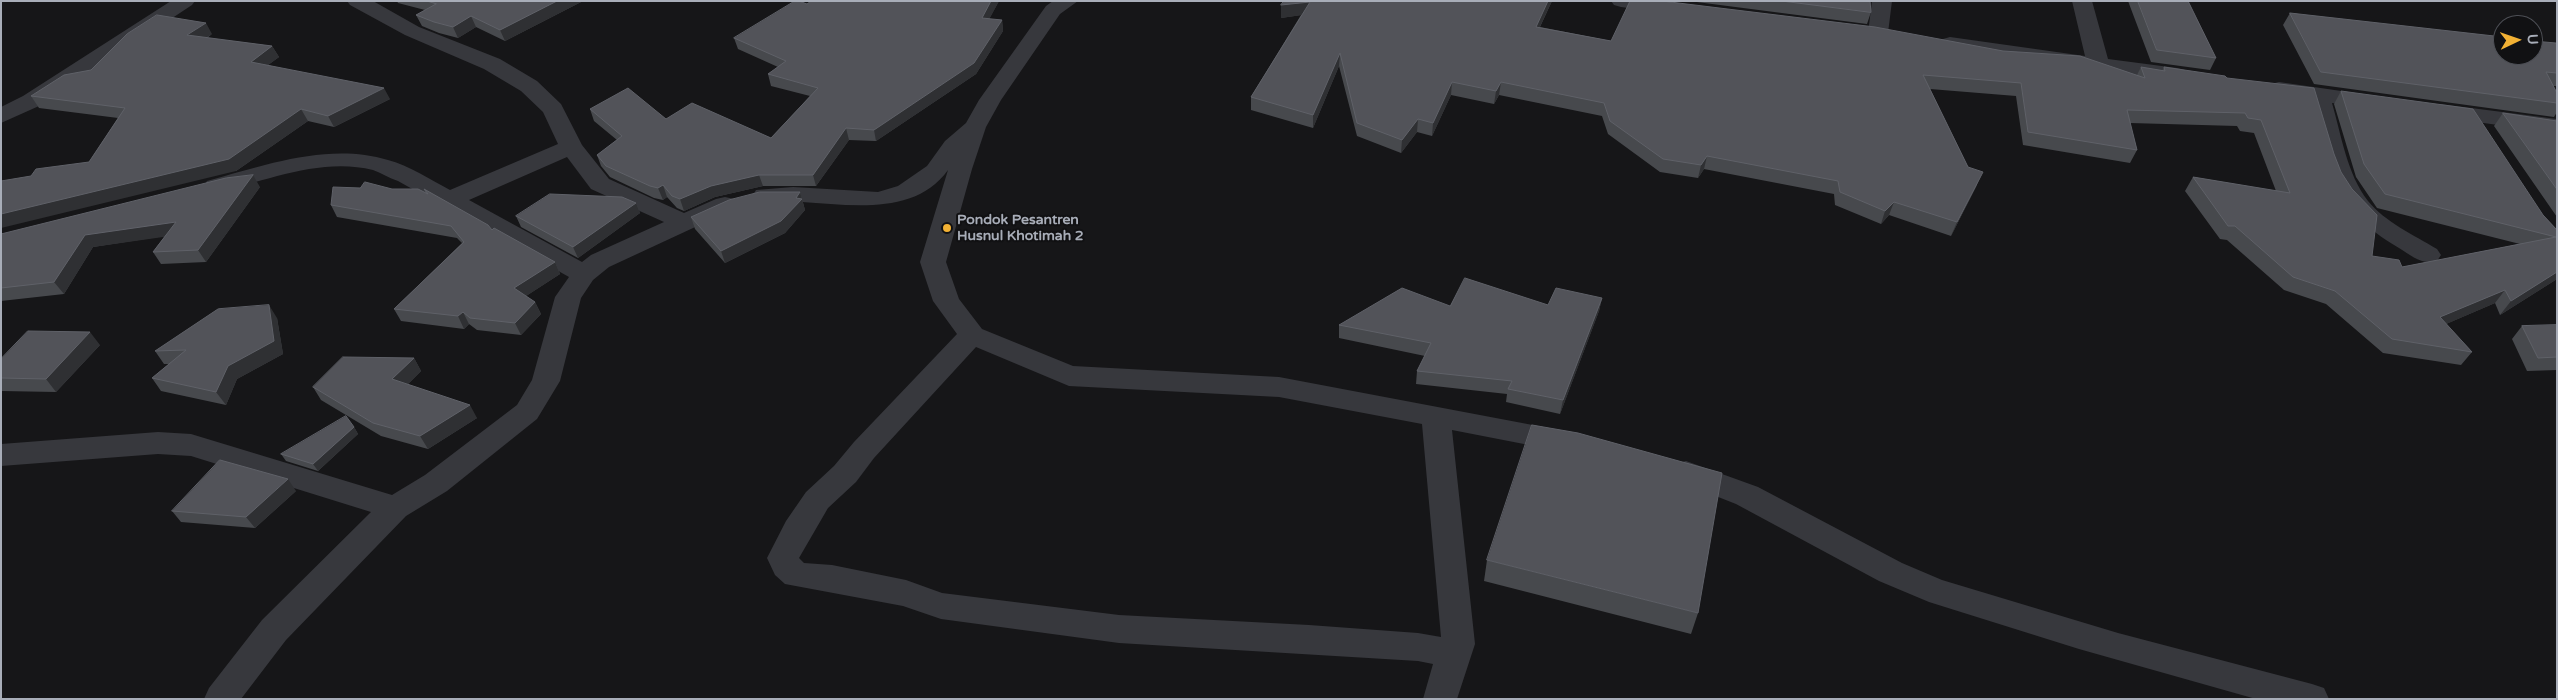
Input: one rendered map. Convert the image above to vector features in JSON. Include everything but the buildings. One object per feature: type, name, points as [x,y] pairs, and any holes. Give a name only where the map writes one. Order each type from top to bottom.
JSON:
[{"type":"street","points":[[1,116],[31,101],[185,1]]},
{"type":"street","points":[[1068,1],[1053,10],[990,100],[975,127],[960,169],[939,248],[933,262],[946,301],[972,335],[1069,376],[1279,387],[1592,446]]},
{"type":"street","points":[[1621,1],[1690,10]]},
{"type":"street","points":[[1877,33],[1882,1]]},
{"type":"street","points":[[2082,1],[2098,63]]},
{"type":"street","points":[[370,4],[412,31],[492,64],[529,86],[553,109],[570,147],[600,184],[618,194],[665,212],[684,224]]},
{"type":"street","points":[[1935,41],[2194,77]]},
{"type":"street","points":[[2261,86],[2557,126]]},
{"type":"street","points":[[2318,94],[2344,178],[2360,207],[2382,225],[2428,255]]},
{"type":"street","points":[[2473,115],[2488,138]]},
{"type":"street","points":[[221,699],[274,630],[395,508],[436,483],[527,412],[546,381],[568,297],[584,274],[600,261],[724,204],[763,196],[793,194],[879,199],[907,191],[935,171],[953,146],[975,127]]},
{"type":"street","points":[[449,200],[570,147]]},
{"type":"street","points":[[190,192],[293,166],[341,160],[380,165],[406,176],[584,274]]},
{"type":"street","points":[[972,335],[864,450],[845,474],[817,500],[797,530],[783,558],[786,566],[796,574],[832,578],[906,593],[941,606],[1119,629],[1418,647],[1453,654]]},
{"type":"street","points":[[1436,416],[1458,644],[1453,654],[1440,699]]},
{"type":"street","points":[[1,455],[158,443],[191,445],[395,508]]},
{"type":"street","points":[[1663,465],[1718,481],[1759,500],[1800,525],[1920,585],[2054,629],[2312,699]]},
{"type":"place","name":"Pondok Pesantren Husnul Khotimah 2","points":[[947,228]]}]
